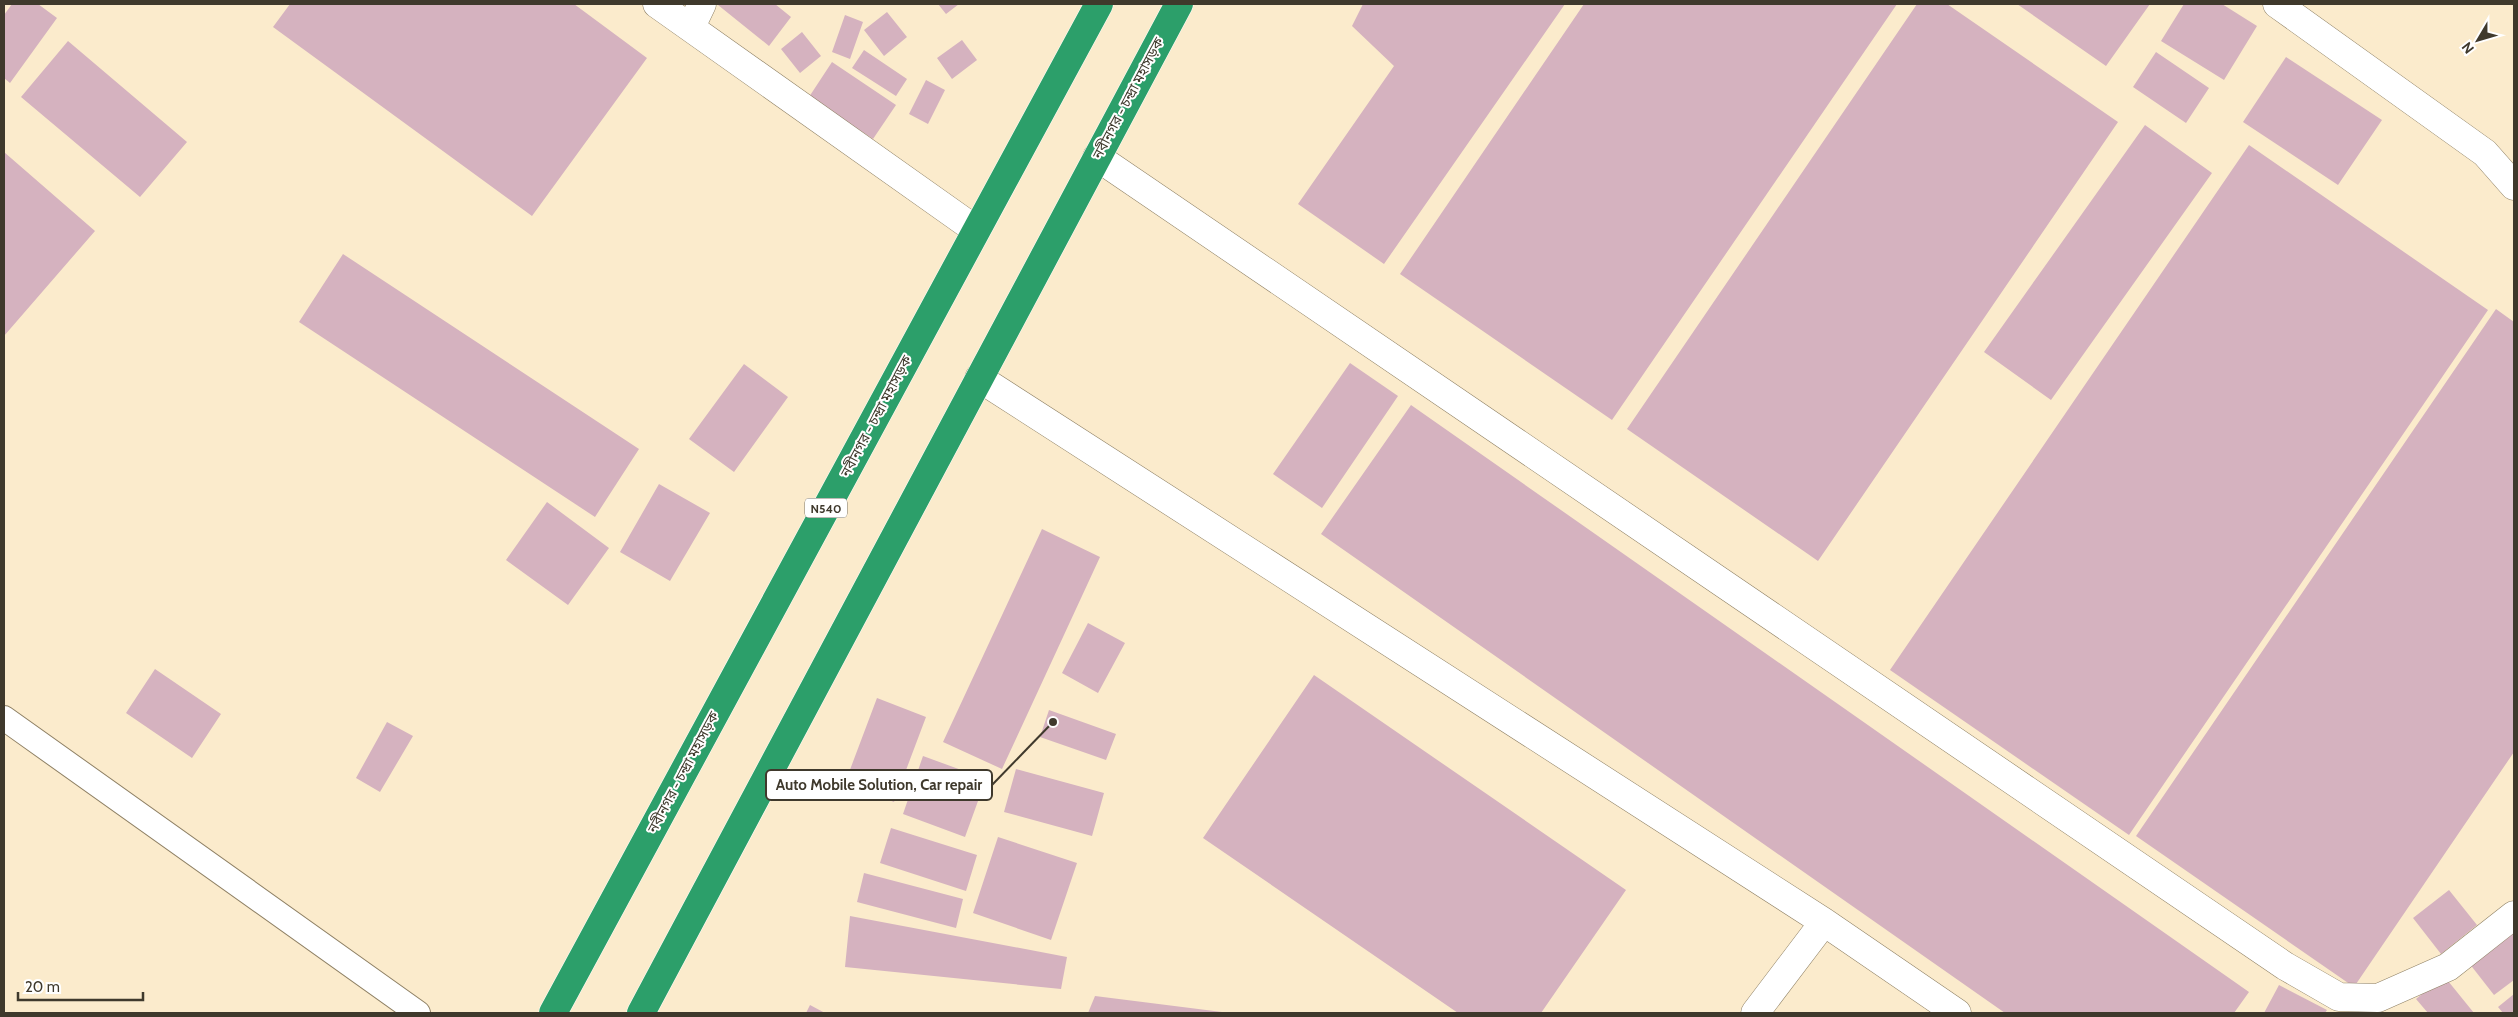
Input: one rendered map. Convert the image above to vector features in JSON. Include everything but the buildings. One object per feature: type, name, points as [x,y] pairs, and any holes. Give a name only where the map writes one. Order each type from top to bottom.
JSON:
[{"type":"highway","name":"নবীনগর - চন্দ্রা মহাসড়ক","points":[[553,1013],[1099,4]]},
{"type":"highway","name":"নবীনগর - চন্দ্রা মহাসড়ক","points":[[641,1013],[1179,4]]},
{"type":"street","points":[[656,4],[696,16],[976,230]]},
{"type":"street","points":[[2277,4],[2486,153],[2514,186]]},
{"type":"street","points":[[1097,157],[2285,966],[2339,997],[2378,998],[2448,967],[2514,915]]},
{"type":"street","points":[[978,378],[1824,922],[1957,1013]]},
{"type":"street","points":[[1755,1013],[1824,922]]},
{"type":"lane","points":[[4,718],[418,1013]]},
{"type":"place","name":"Auto Mobile Solution, Car repair","points":[[1053,722]]}]
